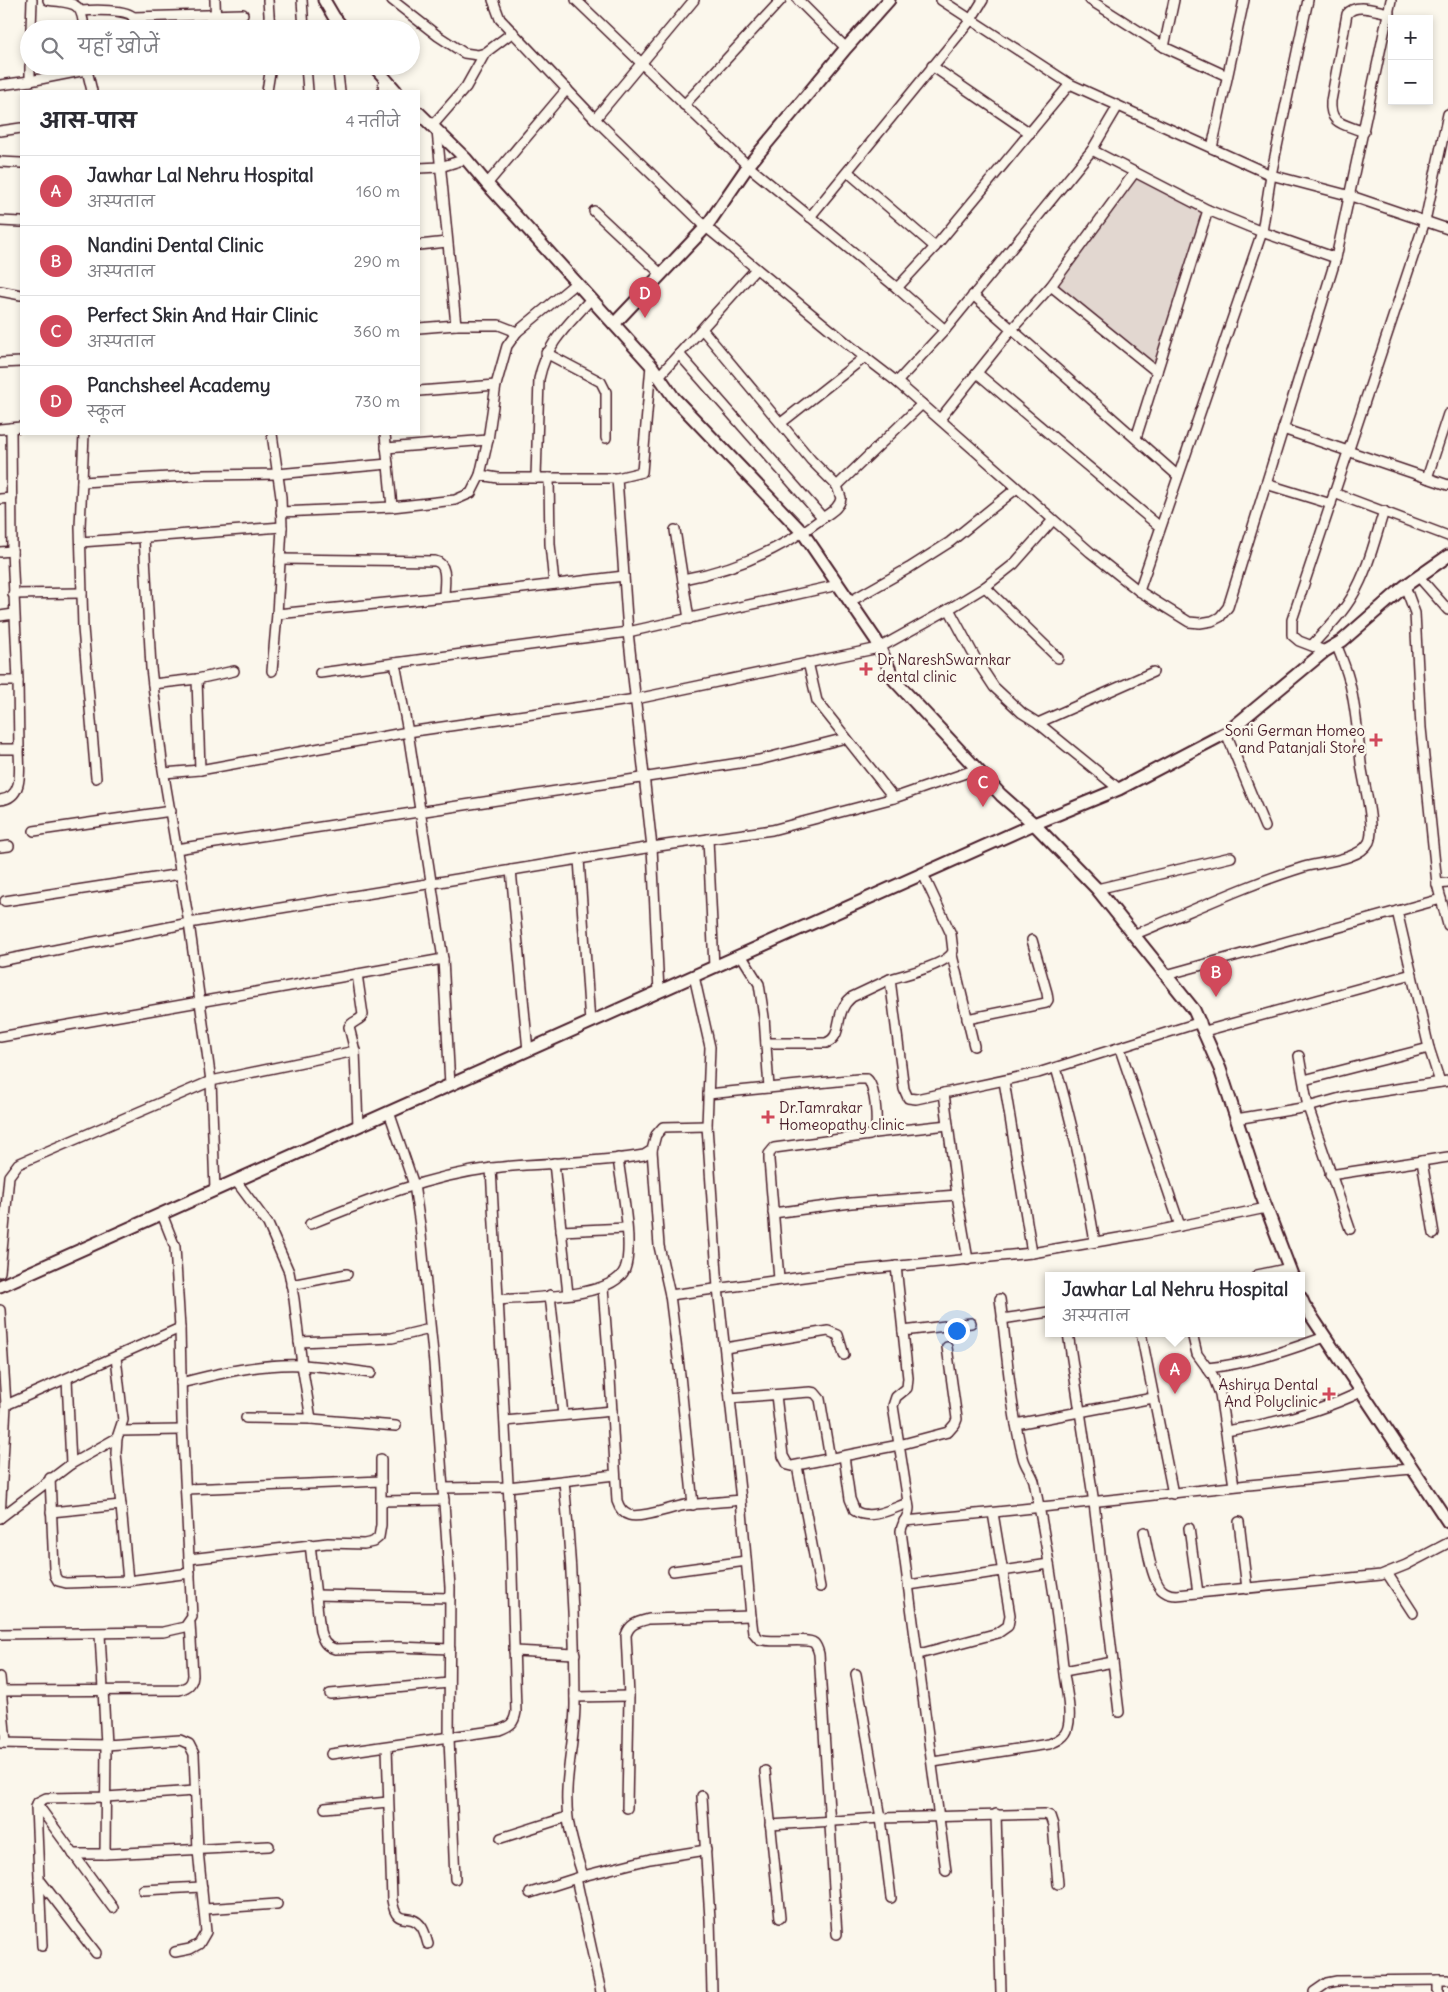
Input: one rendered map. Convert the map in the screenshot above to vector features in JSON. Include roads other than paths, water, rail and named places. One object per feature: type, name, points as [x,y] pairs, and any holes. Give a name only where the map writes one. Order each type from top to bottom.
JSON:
[{"type":"street","points":[[31,20],[32,0]]},
{"type":"street","points":[[48,0],[75,5],[82,11],[83,20]]},
{"type":"street","points":[[215,0],[216,20]]},
{"type":"street","points":[[268,0],[269,20]]},
{"type":"street","points":[[302,0],[303,20]]},
{"type":"street","points":[[324,0],[332,20]]},
{"type":"street","points":[[392,0],[418,20]]},
{"type":"street","points":[[493,0],[500,19],[595,119],[706,227],[897,382],[1054,520],[1139,591],[1189,622],[1206,622],[1220,617],[1228,607],[1336,258],[1351,196],[1391,0]]},
{"type":"street","points":[[576,0],[748,166],[897,288],[945,330]]},
{"type":"street","points":[[595,119],[694,0]]},
{"type":"street","points":[[684,105],[781,0]]},
{"type":"street","points":[[798,0],[846,48]]},
{"type":"street","points":[[614,324],[706,227],[748,166],[846,48],[889,0]]},
{"type":"street","points":[[941,0],[1070,84],[1118,106],[1271,175],[1351,196],[1448,229]]},
{"type":"street","points":[[810,217],[970,20],[983,0]]},
{"type":"street","points":[[1090,0],[1164,47],[1227,76]]},
{"type":"street","points":[[1164,47],[1174,0]]},
{"type":"street","points":[[1212,148],[1244,0]]},
{"type":"street","points":[[1139,591],[1262,232],[1271,175],[1308,0]]},
{"type":"street","points":[[1364,132],[1337,120],[1331,113],[1331,101],[1347,14],[1352,9],[1359,8],[1389,13]]},
{"type":"street","points":[[82,11],[102,10],[129,14],[134,17],[243,14]]},
{"type":"street","points":[[420,22],[464,53],[478,55],[485,53],[513,32]]},
{"type":"street","points":[[456,325],[435,128],[466,87],[485,53]]},
{"type":"street","points":[[932,66],[1030,133]]},
{"type":"street","points":[[30,75],[30,81]]},
{"type":"street","points":[[0,85],[56,75]]},
{"type":"street","points":[[88,75],[92,90]]},
{"type":"street","points":[[267,90],[270,75]]},
{"type":"street","points":[[307,75],[308,90]]},
{"type":"street","points":[[338,75],[340,90]]},
{"type":"street","points":[[381,75],[395,90]]},
{"type":"street","points":[[383,90],[384,79]]},
{"type":"street","points":[[897,288],[934,247],[1070,84]]},
{"type":"street","points":[[487,184],[567,88]]},
{"type":"street","points":[[897,382],[945,330],[1092,150],[1118,106]]},
{"type":"street","points":[[420,114],[466,159],[651,365],[674,398],[803,533],[879,648],[895,680],[1001,795],[1034,824],[1097,889],[1194,1010],[1203,1026],[1220,1069],[1266,1208],[1291,1272]]},
{"type":"street","points":[[1325,651],[1299,641],[1292,635],[1290,628],[1425,221],[1448,114]]},
{"type":"street","points":[[0,131],[20,128]]},
{"type":"street","points":[[1092,150],[1208,210],[1262,232],[1336,258]]},
{"type":"street","points":[[420,168],[440,167],[466,159]]},
{"type":"street","points":[[0,162],[20,163]]},
{"type":"street","points":[[848,172],[934,247]]},
{"type":"street","points":[[940,419],[1012,329],[1051,286],[1135,172]]},
{"type":"street","points":[[1136,438],[1208,210]]},
{"type":"street","points":[[594,211],[661,274]]},
{"type":"street","points":[[0,221],[20,222]]},
{"type":"street","points":[[420,245],[447,242]]},
{"type":"street","points":[[659,376],[756,269]]},
{"type":"street","points":[[281,512],[392,507],[455,500],[465,496],[474,488],[480,475],[488,440],[496,384],[507,346],[517,332],[576,283]]},
{"type":"street","points":[[1051,286],[1157,372]]},
{"type":"street","points":[[0,290],[20,295]]},
{"type":"street","points":[[974,295],[1178,476]]},
{"type":"street","points":[[536,478],[539,379],[546,353],[554,341],[591,299]]},
{"type":"street","points":[[420,328],[456,325],[499,325],[517,332]]},
{"type":"street","points":[[683,579],[749,561],[803,533],[841,502],[841,495],[837,486],[811,460],[702,329]]},
{"type":"street","points":[[546,353],[601,382],[606,392],[606,438]]},
{"type":"street","points":[[679,354],[823,518]]},
{"type":"street","points":[[781,423],[865,357]]},
{"type":"street","points":[[0,363],[20,362]]},
{"type":"street","points":[[480,475],[498,478],[617,478],[642,472],[651,365]]},
{"type":"street","points":[[977,373],[1160,527]]},
{"type":"street","points":[[420,391],[496,384]]},
{"type":"street","points":[[837,486],[922,404]]},
{"type":"street","points":[[1427,478],[1448,414]]},
{"type":"street","points":[[0,429],[20,427]]},
{"type":"street","points":[[0,800],[11,797],[17,790],[19,749],[18,681],[13,594],[11,428]]},
{"type":"street","points":[[1283,429],[1448,485]]},
{"type":"street","points":[[84,435],[80,542],[83,628],[96,778]]},
{"type":"street","points":[[272,435],[278,474],[282,526],[278,614],[272,671]]},
{"type":"street","points":[[385,435],[392,507]]},
{"type":"street","points":[[386,448],[488,440]]},
{"type":"street","points":[[82,482],[204,475],[278,474],[388,464]]},
{"type":"street","points":[[549,478],[550,544],[554,584]]},
{"type":"street","points":[[617,478],[628,632],[652,847],[658,992]]},
{"type":"street","points":[[1266,484],[1331,504]]},
{"type":"street","points":[[850,602],[950,542],[1017,488]]},
{"type":"street","points":[[1334,494],[1448,536]]},
{"type":"street","points":[[0,499],[12,498]]},
{"type":"street","points":[[1312,645],[1337,619],[1354,593],[1363,574],[1384,511]]},
{"type":"street","points":[[163,769],[200,766],[408,732],[636,699],[879,648],[985,587],[1014,564],[1054,520]]},
{"type":"street","points":[[80,542],[282,526]]},
{"type":"street","points":[[675,530],[689,618]]},
{"type":"street","points":[[144,537],[153,684],[163,769],[189,923],[211,1081],[215,1190]]},
{"type":"street","points":[[0,552],[12,551]]},
{"type":"street","points":[[0,1286],[1034,824],[1119,789],[1226,733],[1405,586],[1448,556]]},
{"type":"street","points":[[280,559],[436,561],[444,566],[446,596]]},
{"type":"street","points":[[278,614],[624,576]]},
{"type":"street","points":[[1419,577],[1447,606]]},
{"type":"street","points":[[320,673],[628,632],[838,586]]},
{"type":"street","points":[[1405,586],[1415,613],[1422,728],[1437,884],[1448,925]]},
{"type":"street","points":[[985,587],[1058,658]]},
{"type":"street","points":[[13,594],[82,592]]},
{"type":"street","points":[[949,609],[977,661],[994,687],[1022,713],[1038,723],[1119,789]]},
{"type":"street","points":[[0,616],[14,614]]},
{"type":"street","points":[[1133,934],[1272,878],[1306,867],[1349,857],[1361,851],[1369,843],[1371,822],[1361,765],[1355,708],[1349,679],[1336,644]]},
{"type":"street","points":[[808,662],[817,701],[894,798]]},
{"type":"street","points":[[395,663],[421,812],[443,959],[450,1085]]},
{"type":"street","points":[[153,684],[197,679],[234,671]]},
{"type":"street","points":[[1038,723],[1153,672]]},
{"type":"street","points":[[197,679],[200,766]]},
{"type":"street","points":[[0,681],[18,681]]},
{"type":"street","points":[[1226,733],[1265,827]]},
{"type":"street","points":[[176,849],[758,760],[846,738]]},
{"type":"street","points":[[0,749],[19,749]]},
{"type":"street","points":[[0,961],[189,923],[652,847],[772,830],[894,798],[977,769]]},
{"type":"street","points":[[34,831],[171,811]]},
{"type":"street","points":[[708,839],[714,967]]},
{"type":"street","points":[[1097,889],[1231,857]]},
{"type":"street","points":[[579,859],[590,1023]]},
{"type":"street","points":[[511,870],[528,1051]]},
{"type":"street","points":[[5,901],[180,874]]},
{"type":"street","points":[[923,874],[951,934],[952,955],[974,1046]]},
{"type":"street","points":[[1437,884],[1448,883]]},
{"type":"street","points":[[1166,975],[1441,900]]},
{"type":"street","points":[[1236,1119],[1308,1106],[1344,1097],[1444,1082],[1428,1048],[1397,912]]},
{"type":"street","points":[[967,1019],[1046,1003],[1048,1000],[1047,993],[1032,940]]},
{"type":"street","points":[[741,955],[759,984],[769,1088]]},
{"type":"street","points":[[766,1043],[826,1043],[837,1034],[839,1015],[847,1002],[890,979],[936,964],[952,955]]},
{"type":"street","points":[[0,1037],[443,959]]},
{"type":"street","points":[[358,974],[364,1011],[362,1018],[352,1023],[350,1027],[355,1051],[358,1126]]},
{"type":"street","points":[[890,979],[906,1095],[908,1098],[916,1099],[1056,1068],[1203,1026],[1412,974]]},
{"type":"street","points":[[694,976],[710,1047],[706,1126],[718,1288],[741,1500],[750,1616],[753,1632],[759,1639],[778,1642],[808,1640],[817,1647],[819,1654],[837,1934]]},
{"type":"street","points":[[1304,1080],[1428,1048]]},
{"type":"street","points":[[1120,1049],[1180,1226]]},
{"type":"street","points":[[0,1272],[9,1176],[18,1164],[211,1081],[355,1051]]},
{"type":"street","points":[[1299,1056],[1308,1106],[1350,1230]]},
{"type":"street","points":[[1056,1068],[1071,1118],[1084,1175],[1095,1242]]},
{"type":"street","points":[[708,1094],[867,1079],[871,1084],[877,1123],[874,1133]]},
{"type":"street","points":[[1004,1081],[1032,1253]]},
{"type":"street","points":[[944,1093],[957,1196],[968,1260]]},
{"type":"street","points":[[390,1112],[414,1185],[420,1225],[444,1488],[450,1598],[449,1738],[455,1878]]},
{"type":"street","points":[[779,1280],[769,1154],[774,1148],[874,1133],[948,1125]]},
{"type":"street","points":[[693,1505],[670,1295],[659,1246],[652,1150],[656,1135],[663,1127],[706,1126]]},
{"type":"street","points":[[310,1224],[414,1185],[446,1176],[491,1168],[644,1155],[652,1150]]},
{"type":"street","points":[[1330,1175],[1448,1157]]},
{"type":"street","points":[[498,1300],[587,1292],[603,1288],[618,1278],[624,1270],[628,1241],[618,1158]]},
{"type":"street","points":[[1422,1161],[1434,1234]]},
{"type":"street","points":[[554,1163],[568,1294]]},
{"type":"street","points":[[331,1754],[499,1730],[513,1724],[516,1712],[508,1487],[491,1168]]},
{"type":"street","points":[[236,1181],[268,1224],[284,1258],[291,1285],[311,1419]]},
{"type":"street","points":[[773,1213],[851,1203],[957,1196]]},
{"type":"street","points":[[670,1295],[896,1266],[1032,1253],[1266,1208]]},
{"type":"street","points":[[1,1691],[179,1690],[192,1682],[190,1623],[193,1607],[182,1430],[180,1328],[175,1247],[162,1214]]},
{"type":"street","points":[[561,1231],[626,1228]]},
{"type":"street","points":[[896,1266],[908,1384],[905,1391],[896,1397],[893,1406],[909,1514],[901,1531],[910,1585],[946,1871]]},
{"type":"street","points":[[291,1285],[347,1274]]},
{"type":"street","points":[[603,1288],[617,1501],[624,1513],[630,1516],[640,1516],[693,1505],[741,1500]]},
{"type":"street","points":[[550,1295],[563,1415]]},
{"type":"street","points":[[933,1762],[1049,1744],[1061,1738],[1068,1727],[1069,1718],[1064,1671],[1049,1564],[1040,1508],[1032,1474],[1022,1456],[1016,1424],[1000,1299]]},
{"type":"street","points":[[1305,1304],[1448,1522]]},
{"type":"street","points":[[0,1310],[6,1405],[0,1518]]},
{"type":"street","points":[[1002,1318],[1045,1313]]},
{"type":"street","points":[[903,1331],[971,1323]]},
{"type":"street","points":[[6,1405],[180,1328]]},
{"type":"street","points":[[299,1342],[392,1338],[430,1329]]},
{"type":"street","points":[[725,1348],[828,1331],[838,1335],[844,1355]]},
{"type":"street","points":[[1069,1337],[1094,1503],[1119,1712]]},
{"type":"street","points":[[1142,1337],[1173,1494]]},
{"type":"street","points":[[1193,1337],[1198,1354],[1213,1376],[1218,1388],[1234,1486]]},
{"type":"street","points":[[1207,1368],[1229,1366],[1255,1360],[1325,1337]]},
{"type":"street","points":[[776,1395],[783,1456],[788,1465],[797,1466],[948,1432],[955,1424],[957,1418],[947,1347]]},
{"type":"street","points":[[116,1356],[123,1420],[116,1453],[128,1581]]},
{"type":"street","points":[[181,1384],[235,1370],[302,1365],[371,1372]]},
{"type":"street","points":[[67,1379],[71,1464]]},
{"type":"street","points":[[730,1398],[810,1392],[818,1395],[830,1459]]},
{"type":"street","points":[[1226,1431],[1309,1414],[1361,1392]]},
{"type":"street","points":[[1016,1424],[1153,1398]]},
{"type":"street","points":[[505,1421],[612,1411]]},
{"type":"street","points":[[246,1418],[311,1419],[396,1426]]},
{"type":"street","points":[[0,1518],[50,1478],[119,1435],[182,1430]]},
{"type":"street","points":[[844,1456],[850,1499],[856,1511],[868,1515],[878,1514],[908,1502]]},
{"type":"street","points":[[189,1559],[310,1544],[364,1544],[376,1540],[380,1534],[381,1459]]},
{"type":"street","points":[[797,1466],[820,1588]]},
{"type":"street","points":[[904,1522],[1094,1503],[1234,1486],[1412,1469]]},
{"type":"street","points":[[444,1488],[508,1487],[615,1475]]},
{"type":"street","points":[[50,1478],[55,1576],[58,1581],[66,1583],[128,1581],[190,1573]]},
{"type":"street","points":[[186,1489],[381,1481]]},
{"type":"street","points":[[564,1481],[575,1654],[575,1723],[567,1796],[568,1817],[601,1992]]},
{"type":"street","points":[[381,1501],[444,1500]]},
{"type":"street","points":[[51,1512],[121,1505]]},
{"type":"street","points":[[919,1654],[998,1632],[1008,1626],[1010,1614],[993,1513]]},
{"type":"street","points":[[1239,1522],[1247,1589]]},
{"type":"street","points":[[1189,1528],[1198,1593]]},
{"type":"street","points":[[1144,1532],[1154,1576],[1164,1592],[1177,1596],[1358,1578],[1387,1573],[1448,1542]]},
{"type":"street","points":[[310,1544],[320,1631],[322,1639],[329,1647],[450,1649]]},
{"type":"street","points":[[673,1572],[746,1561]]},
{"type":"street","points":[[910,1585],[1049,1564]]},
{"type":"street","points":[[1387,1573],[1413,1613]]},
{"type":"street","points":[[316,1595],[450,1598]]},
{"type":"street","points":[[627,1808],[629,1696],[626,1635],[628,1630],[634,1623],[649,1619],[750,1616]]},
{"type":"street","points":[[0,1634],[100,1634],[176,1631],[190,1623]]},
{"type":"street","points":[[100,1634],[106,1744],[105,1854]]},
{"type":"street","points":[[514,1651],[575,1654]]},
{"type":"street","points":[[1064,1671],[1113,1662]]},
{"type":"street","points":[[856,1674],[881,1818],[891,1898]]},
{"type":"street","points":[[0,1677],[3,1743],[106,1744],[180,1740],[192,1748],[194,1754],[198,1850],[206,1924],[204,1938],[199,1944],[190,1949],[175,1952]]},
{"type":"street","points":[[330,1694],[450,1684]]},
{"type":"street","points":[[575,1697],[629,1696]]},
{"type":"street","points":[[387,1747],[394,1911],[398,1917],[411,1919],[418,1923],[422,1927],[428,1944]]},
{"type":"street","points":[[765,1772],[780,1918]]},
{"type":"street","points":[[42,1946],[37,1804],[40,1800],[46,1798],[195,1792]]},
{"type":"street","points":[[702,1796],[710,1919],[712,1992]]},
{"type":"street","points":[[325,1808],[388,1802]]},
{"type":"street","points":[[37,1804],[113,1908]]},
{"type":"street","points":[[996,1814],[1001,1992]]},
{"type":"street","points":[[770,1824],[881,1818],[1045,1814],[1050,1816],[1054,1825],[1058,1884]]},
{"type":"street","points":[[501,1838],[568,1817]]},
{"type":"street","points":[[73,1854],[269,1846]]},
{"type":"street","points":[[530,1893],[580,1877],[650,1859],[706,1850]]},
{"type":"street","points":[[39,1879],[96,1953]]},
{"type":"street","points":[[143,1890],[202,1887]]},
{"type":"street","points":[[205,1909],[278,1904]]},
{"type":"street","points":[[1438,1980],[1438,1992]]},
{"type":"street","points":[[1314,1992],[1327,1983],[1337,1981],[1448,1980]]},
{"type":"place","name":"Panchsheel Academy","points":[[645,318]]},
{"type":"place","name":"Dr NareshSwarnkar dental clinic","points":[[866,669]]},
{"type":"place","name":"Soni German Homeo and Patanjali Store","points":[[1376,740]]},
{"type":"place","name":"Perfect Skin And Hair Clinic","points":[[983,807]]},
{"type":"place","name":"Nandini Dental Clinic","points":[[1216,997]]},
{"type":"place","name":"Dr.Tamrakar Homeopathy clinic","points":[[768,1117]]},
{"type":"place","name":"Jawhar Lal Nehru Hospital","points":[[1175,1394]]},
{"type":"place","name":"Ashirya Dental And Polyclinic","points":[[1329,1394]]}]
